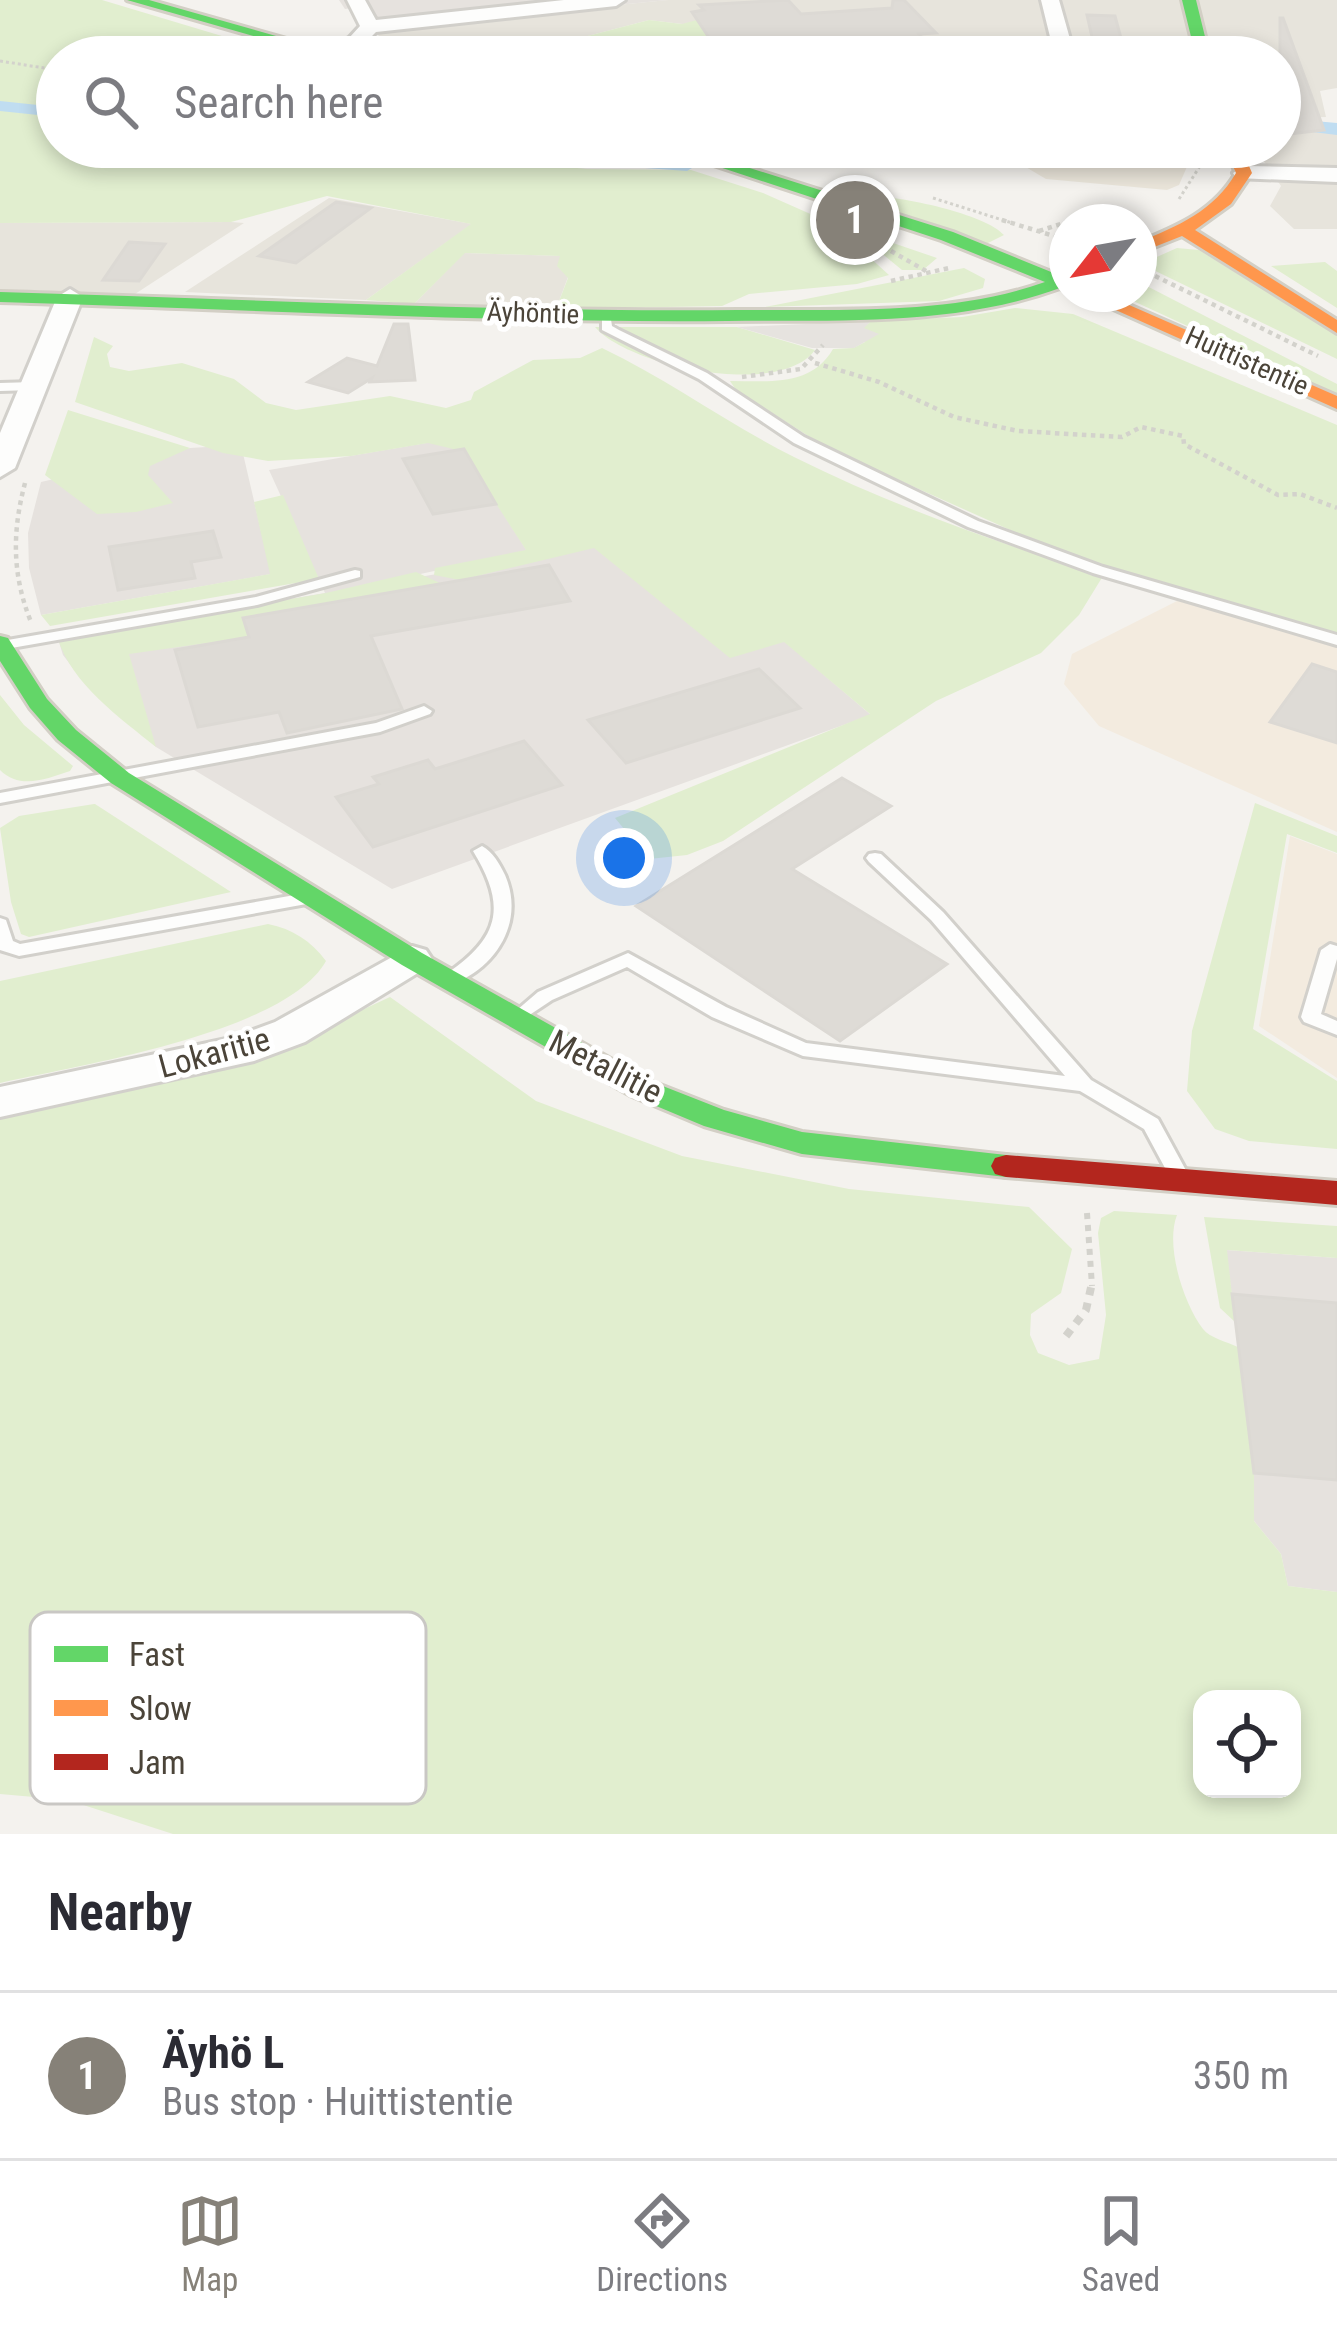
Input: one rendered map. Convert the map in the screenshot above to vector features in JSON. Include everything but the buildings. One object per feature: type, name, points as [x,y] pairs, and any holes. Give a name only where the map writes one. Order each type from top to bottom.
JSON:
[{"type":"main road","points":[[134,0],[264,36]]},
{"type":"main road","points":[[1189,0],[1197,36]]},
{"type":"main road","points":[[733,168],[947,236],[1049,277]]},
{"type":"main road","points":[[1157,234],[1180,217],[1232,198],[1231,168]]},
{"type":"main road","points":[[1180,217],[1337,328]]},
{"type":"main road","name":"Äyhöntie","points":[[0,297],[606,316],[938,310],[1008,301],[1049,288]]},
{"type":"main road","name":"Huittistentie","points":[[1130,312],[1337,403]]},
{"type":"main road","name":"Metallitie","points":[[1,644],[38,703],[67,735],[120,778],[412,959],[640,1088],[716,1118],[802,1143],[1082,1174],[1337,1193]]},
{"type":"street","points":[[356,0],[370,27]]},
{"type":"street","points":[[362,36],[370,27],[616,0]]},
{"type":"street","points":[[1050,0],[1059,36]]},
{"type":"street","points":[[1296,168],[1337,175]]},
{"type":"street","points":[[12,475],[34,386],[70,297]]},
{"type":"street","name":"Lokaritie","points":[[0,1102],[239,1051],[290,1032],[412,959]]},
{"type":"lane","points":[[606,316],[606,327],[615,333],[703,376],[799,440],[973,524],[1098,570],[1337,640]]},
{"type":"lane","points":[[0,387],[34,386]]},
{"type":"lane","points":[[1,644],[257,601],[356,574]]},
{"type":"lane","points":[[0,798],[380,727],[424,710]]},
{"type":"lane","points":[[448,980],[483,960],[504,922],[505,892],[482,850]]},
{"type":"lane","points":[[875,858],[937,916],[1084,1085],[1151,1124],[1181,1180]]},
{"type":"lane","points":[[0,924],[5,945],[19,950],[310,898]]},
{"type":"lane","points":[[1337,953],[1330,950],[1312,1017],[1337,1028]]},
{"type":"lane","points":[[515,1019],[545,996],[628,959],[719,1012],[803,1049],[1084,1085]]},
{"type":"path","points":[[0,61],[36,67]]},
{"type":"path","points":[[1180,217],[1198,168]]},
{"type":"path","points":[[1041,230],[1049,228]]},
{"type":"path","points":[[1157,277],[1322,359]]},
{"type":"path","points":[[815,363],[823,345]]},
{"type":"path","points":[[703,376],[779,374],[815,363],[879,382],[954,417],[1018,431],[1122,437],[1141,427],[1183,436],[1184,444],[1278,495],[1300,494],[1337,508]]},
{"type":"path","points":[[12,475],[14,566],[40,638]]},
{"type":"path","points":[[1066,1336],[1082,1323],[1092,1300],[1093,1264],[1082,1174]]},
{"type":"shaded area","points":[[339,0],[668,0],[375,29],[360,7],[345,9]]},
{"type":"shaded area","points":[[668,0],[1337,0],[1337,88],[1320,91],[1326,117],[1301,118],[1301,36],[717,36],[682,24],[649,20],[588,36],[379,36],[375,29]]},
{"type":"shaded area","points":[[1301,131],[1337,131],[1337,229],[1294,229],[1270,206],[1281,186],[1269,168],[1301,168]]},
{"type":"shaded area","points":[[1027,168],[1186,168],[1179,185],[1167,190],[1046,179]]},
{"type":"shaded area","points":[[329,198],[472,224],[366,300],[185,292]]},
{"type":"shaded area","points":[[0,223],[244,223],[135,294],[0,292]]},
{"type":"shaded area","points":[[464,253],[561,256],[568,277],[556,309],[414,304]]},
{"type":"shaded area","points":[[871,321],[864,328],[879,334],[854,348],[812,348],[737,327]]},
{"type":"shaded area","points":[[455,438],[527,551],[355,588],[594,547],[730,657],[784,641],[871,715],[392,889],[156,747],[83,681],[63,655],[58,639],[325,593],[269,470]]},
{"type":"shaded area","points":[[241,445],[271,574],[41,615],[29,568],[28,533],[41,482],[190,448]]},
{"type":"shaded area","points":[[1179,600],[1337,645],[1337,832],[1099,726],[1064,684],[1072,654]]},
{"type":"shaded area","points":[[1290,836],[1337,854],[1337,1078],[1259,1026]]},
{"type":"shaded area","points":[[1226,1250],[1337,1258],[1337,1592],[1288,1586],[1281,1554],[1254,1521],[1254,1473]]},
{"type":"green space","points":[[0,0],[102,0],[222,36],[36,36],[36,168],[691,170],[763,193],[833,224],[889,275],[857,284],[749,294],[722,306],[556,309],[568,278],[557,266],[560,256],[465,253],[414,304],[366,300],[471,224],[327,196],[231,222],[0,223]]},
{"type":"green space","points":[[719,14],[765,36],[588,36],[649,20],[682,24]]},
{"type":"green space","points":[[859,196],[936,206],[978,219],[1004,235],[982,246]]},
{"type":"green space","points":[[852,229],[937,258],[923,270],[902,270]]},
{"type":"green space","points":[[1177,248],[1199,250],[1337,335],[1337,359],[1157,272],[1157,257]]},
{"type":"green space","points":[[1325,262],[1337,271],[1337,308],[1271,266]]},
{"type":"green space","points":[[964,268],[985,279],[983,288],[939,301],[765,307]]},
{"type":"green space","points":[[1157,291],[1337,384],[1337,395],[1157,312]]},
{"type":"green space","points":[[1015,308],[1073,314],[1337,425],[1337,634],[1064,554],[827,448],[736,390],[730,381],[801,376],[833,349],[865,342],[863,328],[871,321],[962,317]]},
{"type":"green space","points":[[595,327],[737,327],[815,350],[797,365],[770,373],[704,372],[638,354]]},
{"type":"green space","points":[[94,337],[113,346],[107,354],[110,367],[129,371],[182,363],[234,379],[266,403],[296,410],[390,396],[446,408],[471,400],[474,392],[533,360],[580,358],[602,348],[832,475],[946,522],[1103,576],[1079,615],[1041,653],[936,701],[723,841],[687,855],[649,859],[615,818],[870,714],[784,642],[730,658],[594,548],[460,580],[434,575],[435,568],[526,550],[462,451],[428,443],[351,456],[268,461],[223,453],[75,402]]},
{"type":"green space","points":[[68,410],[190,448],[150,466],[148,475],[173,503],[136,512],[97,514],[45,475]]},
{"type":"green space","points":[[283,495],[319,579],[50,626],[41,615],[270,574],[254,502]]},
{"type":"green space","points":[[416,572],[442,584],[244,618],[249,637],[129,654],[156,747],[86,685],[58,639],[326,593]]},
{"type":"green space","points":[[0,695],[24,725],[73,766],[70,771],[25,781],[0,770]]},
{"type":"green space","points":[[1255,803],[1337,836],[1337,853],[1287,834],[1253,1029],[1337,1081],[1337,1149],[1249,1141],[1215,1129],[1187,1091],[1192,1031]]},
{"type":"green space","points":[[94,804],[231,892],[29,937],[21,934],[0,828],[19,816]]},
{"type":"green space","points":[[268,924],[301,937],[326,961],[304,986],[269,1008],[178,1042],[0,1083],[0,981]]},
{"type":"green space","points":[[390,997],[536,1101],[682,1156],[849,1189],[1029,1207],[1072,1249],[1061,1293],[1031,1314],[1030,1335],[1038,1353],[1069,1365],[1099,1359],[1106,1315],[1098,1233],[1101,1218],[1114,1211],[1177,1215],[1175,1257],[1189,1304],[1206,1332],[1238,1347],[1254,1473],[1254,1521],[1281,1554],[1288,1586],[1337,1592],[1337,1834],[173,1834],[80,1804],[426,1804],[426,1612],[30,1612],[30,1797],[0,1794],[0,1117],[157,1080],[239,1067]]},
{"type":"green space","points":[[1204,1217],[1337,1226],[1337,1258],[1227,1250],[1235,1322],[1220,1308]]},
{"type":"waterway","points":[[0,106],[36,110]]},
{"type":"waterway","points":[[1301,125],[1337,129]]},
{"type":"traffic: fast","points":[[134,0],[266,36]]},
{"type":"traffic: fast","points":[[1189,0],[1198,36]]},
{"type":"traffic: fast","points":[[733,168],[947,236],[1049,278]]},
{"type":"traffic: fast","points":[[0,297],[657,316],[858,314],[1008,301],[1049,286]]},
{"type":"traffic: fast","points":[[0,643],[38,703],[67,735],[120,778],[412,959],[640,1088],[715,1118],[802,1143],[1006,1166]]},
{"type":"traffic: slow","points":[[1157,240],[1213,212],[1235,188],[1244,173],[1242,168]]},
{"type":"traffic: slow","points":[[1183,230],[1337,328]]},
{"type":"traffic: slow","points":[[1130,312],[1337,403]]},
{"type":"traffic: jam","points":[[1006,1166],[1337,1193]]},
{"type":"place","name":"Äyhö L","points":[[855,220]]}]
